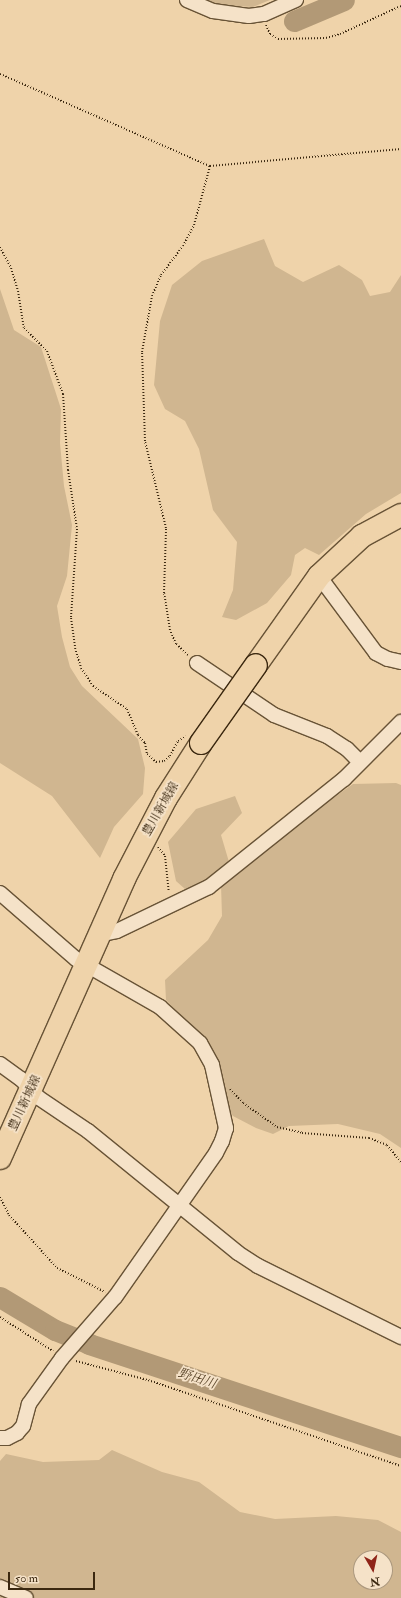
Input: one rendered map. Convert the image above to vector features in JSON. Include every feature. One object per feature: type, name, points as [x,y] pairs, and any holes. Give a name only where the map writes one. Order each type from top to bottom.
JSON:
[{"type":"main road","name":"豊川新城線","points":[[0,1158],[32,1089],[98,935],[144,838],[166,798],[201,743],[320,576],[362,536],[401,515]]},
{"type":"street","points":[[187,0],[213,11],[249,16],[264,14],[296,0]]},
{"type":"street","points":[[320,576],[376,652],[388,659],[401,662]]},
{"type":"street","points":[[197,663],[274,716],[327,736],[347,749],[360,762]]},
{"type":"street","points":[[98,935],[118,931],[169,908],[209,887],[237,866],[270,836],[344,779],[401,722]]},
{"type":"street","points":[[0,893],[86,965],[160,1007],[200,1043],[208,1055],[226,1128],[222,1141],[180,1205],[115,1297],[64,1356],[29,1404],[23,1426],[17,1433],[6,1438],[0,1438]]},
{"type":"street","points":[[0,1064],[258,1266],[401,1337]]},
{"type":"street","points":[[0,1587],[26,1598]]},
{"type":"path","points":[[264,14],[270,34],[278,38],[326,38],[340,34],[401,6]]},
{"type":"path","points":[[0,74],[210,166],[401,149]]},
{"type":"path","points":[[197,663],[176,644],[170,630],[164,593],[166,528],[145,440],[142,352],[152,296],[161,276],[183,246],[194,225],[210,166]]},
{"type":"path","points":[[0,247],[11,268],[18,291],[24,328],[47,351],[63,394],[68,470],[78,529],[71,618],[75,648],[81,668],[93,686],[128,710],[138,735],[145,743],[148,754],[156,762],[164,761],[170,756],[183,736],[189,736],[201,743]]},
{"type":"path","points":[[144,838],[156,845],[165,856],[169,878],[169,908]]},
{"type":"path","points":[[214,1075],[225,1082],[243,1103],[277,1127],[302,1133],[369,1138],[387,1145],[401,1162]]},
{"type":"path","points":[[0,1197],[9,1215],[57,1268],[115,1297]]},
{"type":"path","points":[[0,1317],[64,1356],[151,1381],[401,1466]]},
{"type":"shaded area","points":[[203,0],[270,0],[253,7],[219,5]]},
{"type":"shaded area","points":[[264,239],[275,266],[303,282],[339,265],[362,280],[370,296],[390,292],[401,275],[401,493],[366,514],[319,555],[305,548],[295,555],[291,575],[267,603],[236,620],[222,617],[233,590],[237,542],[213,510],[199,449],[185,421],[165,409],[154,385],[160,321],[172,285],[202,261]]},
{"type":"shaded area","points":[[0,289],[14,330],[41,347],[61,409],[60,443],[64,486],[72,525],[67,576],[57,606],[62,637],[70,667],[82,686],[138,739],[145,768],[143,794],[114,827],[100,858],[52,796],[0,763]]},
{"type":"shaded area","points":[[396,783],[401,785],[401,1148],[380,1134],[338,1124],[289,1126],[273,1134],[256,1128],[233,1116],[225,1105],[218,1059],[209,1046],[166,1000],[165,980],[208,940],[222,916],[221,885],[208,881],[185,889],[176,881],[168,842],[196,809],[235,796],[242,813],[221,835],[229,862],[250,863],[288,830],[353,784]]},
{"type":"shaded area","points":[[112,1450],[162,1472],[199,1482],[240,1512],[275,1519],[336,1516],[378,1520],[401,1532],[401,1598],[0,1598],[0,1461],[6,1454],[43,1462],[99,1460]]},
{"type":"waterway","points":[[294,21],[344,0]]},
{"type":"waterway","name":"野田川","points":[[0,1297],[55,1330],[89,1344],[401,1447]]}]
